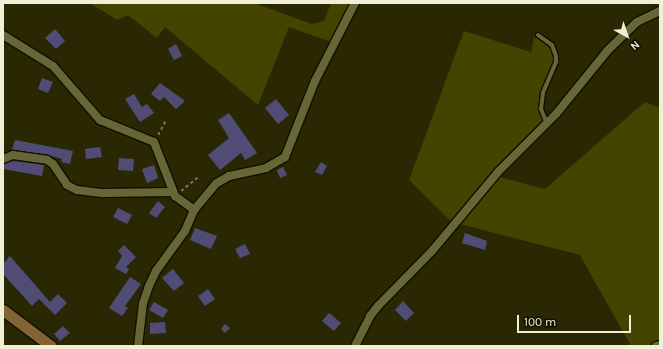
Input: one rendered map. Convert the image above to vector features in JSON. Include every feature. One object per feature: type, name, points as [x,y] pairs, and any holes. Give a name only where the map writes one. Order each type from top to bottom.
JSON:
[{"type":"street","points":[[138,346],[143,303],[148,286],[156,271],[185,231],[194,210],[217,183],[229,176],[266,168],[285,157],[315,81],[355,3]]},
{"type":"street","points":[[355,346],[370,316],[379,305],[432,251],[498,172],[547,124],[623,33],[647,15],[660,11]]},
{"type":"street","points":[[3,35],[53,66],[100,120],[154,142],[174,194],[194,210]]},
{"type":"street","points":[[3,159],[14,155],[47,160],[53,164],[67,185],[77,190],[102,194],[174,194]]},
{"type":"street","points":[[3,310],[51,346]]},
{"type":"street","points":[[656,346],[660,345]]},
{"type":"lane","points":[[538,35],[552,45],[556,56],[556,62],[543,93],[541,110],[547,124]]},
{"type":"path","points":[[154,142],[166,120]]},
{"type":"path","points":[[174,194],[197,178]]},
{"type":"shaded area","points":[[90,3],[254,3],[312,24],[324,21],[331,3],[351,3],[331,42],[289,27],[258,105],[165,27],[157,38],[128,15],[117,20]]},
{"type":"shaded area","points":[[464,31],[531,52],[534,37],[543,39],[554,52],[555,62],[542,89],[539,109],[546,124],[492,175],[545,189],[645,102],[660,108],[660,346],[631,346],[580,255],[452,222],[409,180]]},
{"type":"building","points":[[55,29],[65,41],[56,49],[45,38]]},
{"type":"building","points":[[176,44],[182,56],[174,60],[168,49]]},
{"type":"building","points":[[42,78],[53,82],[48,93],[38,89]]},
{"type":"building","points":[[160,83],[185,101],[176,109],[164,97],[160,101],[151,94]]},
{"type":"building","points":[[134,94],[142,107],[147,104],[154,113],[140,122],[125,99]]},
{"type":"building","points":[[276,99],[289,115],[278,124],[265,108]]},
{"type":"building","points":[[229,113],[257,153],[245,160],[241,153],[220,170],[208,155],[229,138],[218,120]]},
{"type":"building","points":[[15,140],[73,151],[70,164],[61,162],[62,159],[48,155],[12,150]]},
{"type":"building","points":[[100,147],[102,157],[86,159],[85,149]]},
{"type":"building","points":[[119,158],[134,159],[133,171],[118,170]]},
{"type":"building","points":[[14,161],[44,165],[42,176],[3,169],[3,164]]},
{"type":"building","points":[[321,162],[327,166],[322,175],[315,172]]},
{"type":"building","points":[[154,165],[158,178],[147,183],[142,169]]},
{"type":"building","points":[[283,167],[287,175],[280,178],[277,170]]},
{"type":"building","points":[[158,201],[165,207],[156,218],[149,213]]},
{"type":"building","points":[[118,208],[132,215],[127,224],[113,217]]},
{"type":"building","points":[[195,228],[217,236],[211,249],[190,240]]},
{"type":"building","points":[[465,233],[487,241],[485,250],[462,243]]},
{"type":"building","points":[[245,244],[250,254],[240,258],[235,249]]},
{"type":"building","points":[[124,245],[136,257],[126,267],[129,269],[126,274],[115,268],[122,256],[118,251]]},
{"type":"building","points":[[10,256],[50,302],[58,294],[67,303],[55,315],[39,299],[32,306],[3,274],[3,264]]},
{"type":"building","points":[[173,269],[184,283],[174,291],[162,278]]},
{"type":"building","points":[[130,277],[141,284],[125,306],[128,308],[122,316],[109,308]]},
{"type":"building","points":[[208,289],[215,299],[205,306],[198,296]]},
{"type":"building","points":[[403,301],[414,313],[406,321],[395,310]]},
{"type":"building","points":[[154,302],[168,310],[163,318],[149,310]]},
{"type":"building","points":[[329,313],[341,323],[334,331],[322,321]]},
{"type":"building","points":[[165,322],[166,333],[150,334],[150,323]]},
{"type":"building","points":[[225,324],[230,328],[225,333],[221,329]]},
{"type":"building","points":[[63,326],[70,333],[60,341],[54,334]]}]
